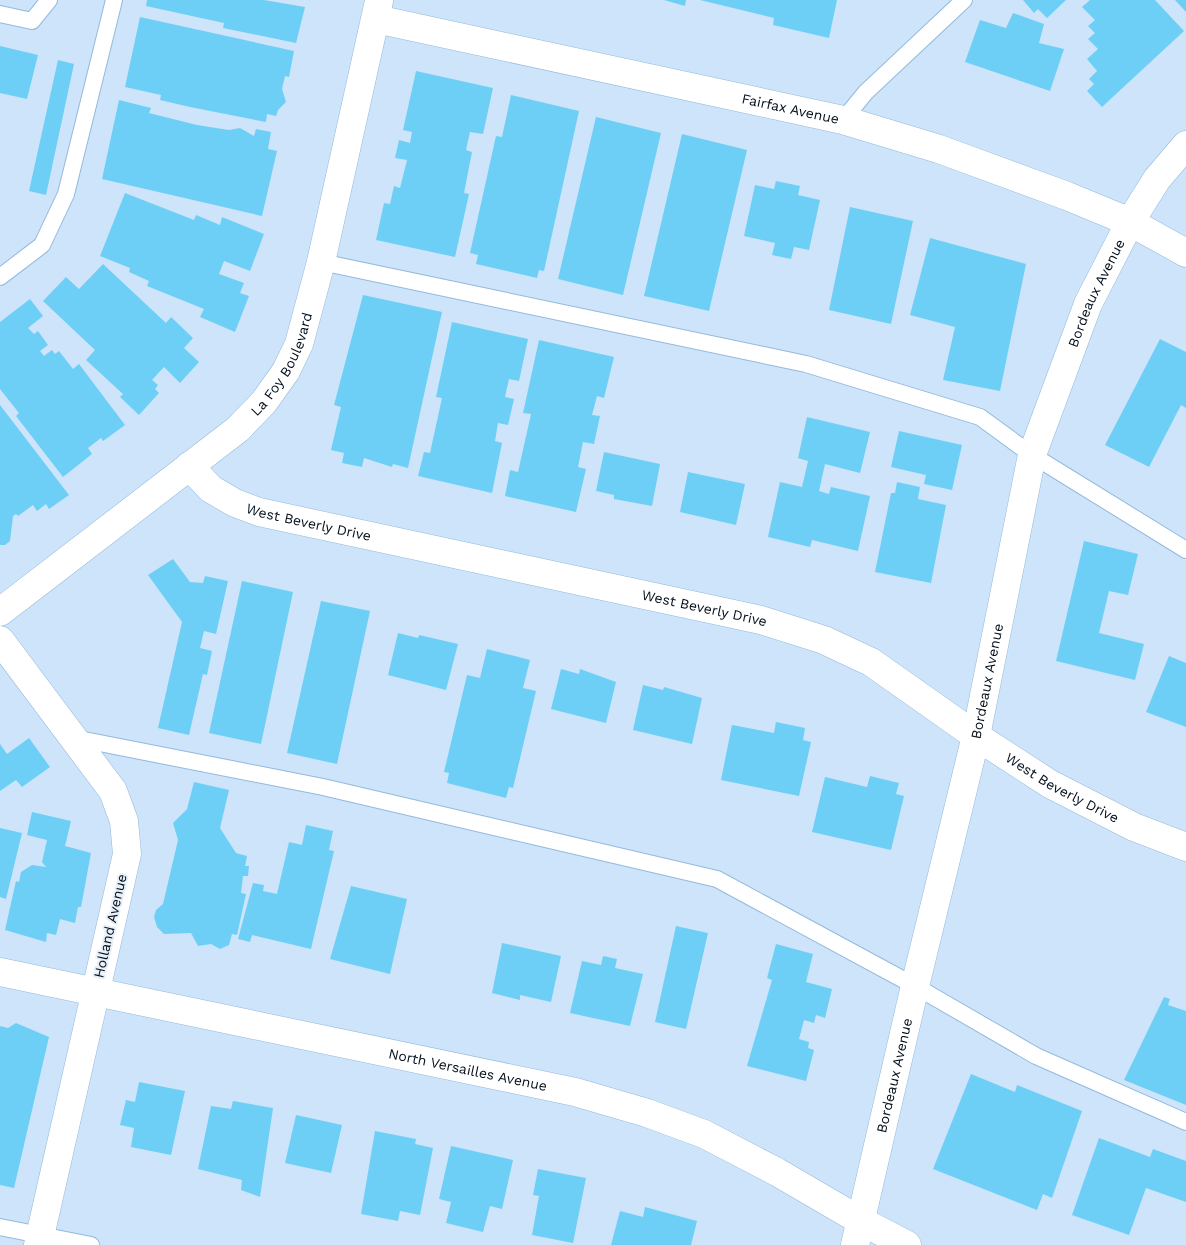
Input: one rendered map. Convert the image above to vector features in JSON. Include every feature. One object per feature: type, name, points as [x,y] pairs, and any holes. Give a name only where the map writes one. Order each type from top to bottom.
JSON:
[{"type":"street","name":"Fairfax Avenue","points":[[378,9],[843,120],[939,149],[1130,222],[1186,253]]},
{"type":"street","name":"La Foy Boulevard","points":[[0,612],[238,429],[264,402],[286,371],[299,344],[321,262],[378,9]]},
{"type":"street","name":"Bordeaux Avenue","points":[[858,1233],[915,986],[976,736],[1032,455],[1088,304],[1130,222],[1157,179],[1186,145]]},
{"type":"street","name":"West Beverly Drive","points":[[189,466],[211,489],[235,503],[259,512],[760,620],[824,640],[871,662],[976,736],[1050,784],[1134,827],[1186,847]]},
{"type":"street","name":"Holland Avenue","points":[[0,640],[113,791],[124,821],[127,854],[39,1240]]},
{"type":"street","name":"North Versailles Avenue","points":[[0,972],[574,1092],[647,1113],[704,1134],[778,1172],[858,1233],[907,1245]]},
{"type":"lane","points":[[0,14],[32,21],[49,0]]},
{"type":"lane","points":[[0,277],[42,245],[66,194],[114,0]]},
{"type":"lane","points":[[843,120],[866,92],[964,0]]},
{"type":"lane","points":[[321,262],[806,364],[980,417],[1032,455],[1186,550]]},
{"type":"lane","points":[[74,738],[323,787],[717,879],[915,986],[1036,1056],[1186,1122]]},
{"type":"lane","points":[[0,1227],[39,1240],[91,1245]]},
{"type":"building","points":[[147,0],[264,0],[305,7],[296,43],[223,28],[224,23],[146,6]]},
{"type":"building","points":[[664,0],[686,0],[685,6]]},
{"type":"building","points":[[700,0],[837,0],[829,38],[773,25],[774,18]]},
{"type":"building","points":[[1023,0],[1066,0],[1047,18],[1038,9],[1034,13]]},
{"type":"building","points":[[1090,0],[1155,0],[1184,31],[1102,107],[1087,91],[1094,84],[1089,79],[1097,71],[1087,59],[1098,49],[1088,39],[1095,33],[1088,26],[1095,20],[1082,7]]},
{"type":"building","points":[[1175,0],[1186,0],[1186,12]]},
{"type":"building","points":[[1013,13],[1044,24],[1039,43],[1064,49],[1050,91],[965,62],[980,20],[1006,28]]},
{"type":"building","points":[[140,17],[294,51],[289,77],[285,76],[282,89],[286,102],[278,110],[276,116],[267,114],[266,122],[160,100],[161,95],[125,87]]},
{"type":"building","points":[[0,46],[38,55],[27,99],[0,93]]},
{"type":"building","points":[[58,60],[74,64],[46,195],[29,191]]},
{"type":"building","points":[[416,71],[493,88],[483,134],[470,132],[466,150],[472,152],[464,193],[469,194],[455,257],[376,240],[384,203],[390,204],[394,186],[400,188],[407,160],[395,158],[399,140],[410,143],[412,132],[403,130]]},
{"type":"building","points":[[511,95],[579,111],[544,271],[539,270],[537,278],[476,264],[478,255],[470,253],[496,136],[502,137]]},
{"type":"building","points":[[119,100],[151,108],[149,113],[197,125],[229,130],[240,128],[254,136],[256,129],[271,132],[268,149],[277,151],[262,216],[102,179]]},
{"type":"building","points":[[596,117],[661,133],[623,295],[558,279]]},
{"type":"building","points":[[682,134],[747,150],[709,311],[644,296]]},
{"type":"building","points":[[776,181],[800,186],[798,195],[820,200],[809,250],[794,247],[791,259],[772,255],[775,243],[744,236],[755,185],[774,189]]},
{"type":"building","points":[[125,193],[194,220],[196,215],[220,225],[222,217],[264,234],[250,271],[224,261],[219,274],[244,283],[240,293],[249,296],[235,332],[200,317],[204,309],[147,286],[149,281],[129,272],[130,268],[100,256]]},
{"type":"building","points":[[850,207],[913,221],[891,324],[829,310]]},
{"type":"building","points":[[930,238],[1026,264],[1000,391],[943,380],[955,327],[910,315]]},
{"type":"building","points":[[103,264],[166,323],[171,317],[193,338],[184,348],[199,362],[180,383],[164,367],[152,380],[158,385],[155,389],[159,393],[139,415],[120,397],[123,394],[86,360],[95,350],[43,301],[66,277],[79,289]]},
{"type":"building","points":[[363,295],[442,312],[408,468],[393,464],[392,467],[364,458],[362,467],[342,463],[344,453],[331,450],[341,407],[334,405]]},
{"type":"building","points":[[30,299],[43,316],[28,328],[34,334],[38,331],[48,345],[40,351],[44,356],[52,350],[55,354],[59,351],[73,369],[79,364],[125,425],[103,441],[101,438],[88,448],[92,454],[63,477],[16,416],[19,413],[0,389],[0,322]]},
{"type":"building","points":[[452,322],[528,339],[519,381],[509,379],[505,397],[514,399],[508,425],[498,423],[495,441],[502,443],[492,493],[418,476],[424,452],[430,453],[442,398],[436,397]]},
{"type":"building","points":[[1160,339],[1186,352],[1186,408],[1181,405],[1149,467],[1105,445]]},
{"type":"building","points":[[539,340],[614,357],[604,398],[597,396],[592,415],[600,416],[594,444],[583,442],[578,467],[586,469],[576,512],[505,496],[510,470],[518,472],[531,414],[523,413]]},
{"type":"building","points":[[0,405],[69,495],[49,509],[46,504],[37,511],[33,505],[18,516],[16,514],[13,516],[10,541],[5,545],[0,545]]},
{"type":"building","points":[[807,417],[870,432],[860,473],[825,464],[819,491],[829,494],[831,487],[870,496],[858,551],[812,540],[810,547],[768,537],[780,482],[802,487],[808,461],[798,458]]},
{"type":"building","points":[[899,431],[962,445],[952,490],[924,484],[926,475],[891,467]]},
{"type":"building","points":[[604,452],[660,464],[652,506],[614,499],[614,495],[596,491]]},
{"type":"building","points":[[688,472],[745,484],[736,525],[680,512]]},
{"type":"building","points":[[897,482],[920,487],[918,499],[946,505],[931,583],[875,572],[891,493],[895,493]]},
{"type":"building","points":[[1084,541],[1138,554],[1128,595],[1109,591],[1099,633],[1144,644],[1135,680],[1056,661]]},
{"type":"building","points":[[173,559],[190,582],[203,583],[205,576],[228,581],[216,634],[204,631],[200,648],[212,651],[207,675],[203,674],[189,735],[158,728],[182,622],[148,575]]},
{"type":"building","points":[[242,581],[293,592],[261,744],[209,733]]},
{"type":"building","points":[[321,601],[370,611],[337,764],[287,753]]},
{"type":"building","points":[[398,633],[418,638],[419,635],[458,644],[446,690],[388,675]]},
{"type":"building","points":[[487,649],[530,660],[523,688],[536,691],[513,788],[509,787],[506,798],[447,783],[449,773],[444,772],[467,675],[480,678]]},
{"type":"building","points":[[1169,656],[1186,663],[1186,727],[1146,712]]},
{"type":"building","points":[[561,669],[579,674],[580,669],[616,682],[606,723],[551,709]]},
{"type":"building","points":[[643,685],[663,690],[664,687],[702,698],[692,744],[633,730]]},
{"type":"building","points":[[776,722],[805,728],[803,740],[811,742],[799,796],[721,780],[732,725],[774,733]]},
{"type":"building","points":[[29,738],[50,767],[22,787],[16,780],[0,791],[0,744],[7,754]]},
{"type":"building","points":[[870,776],[899,783],[896,794],[904,796],[891,850],[812,832],[825,777],[867,787]]},
{"type":"building","points":[[194,782],[229,790],[220,828],[236,853],[247,856],[245,866],[249,866],[248,876],[243,876],[241,893],[246,894],[237,935],[232,934],[229,945],[220,949],[211,944],[198,946],[191,933],[164,934],[157,927],[154,917],[156,910],[163,904],[178,840],[173,823],[187,809]]},
{"type":"building","points":[[32,812],[71,821],[65,846],[91,853],[81,907],[78,907],[75,923],[60,919],[56,935],[47,933],[46,942],[5,930],[16,881],[19,882],[21,872],[32,865],[46,867],[42,862],[47,840],[27,835]]},
{"type":"building","points":[[306,825],[333,831],[329,850],[334,851],[311,949],[252,935],[250,942],[238,939],[253,883],[264,885],[263,891],[277,894],[289,842],[302,845]]},
{"type":"building","points":[[0,828],[22,833],[6,899],[0,897]]},
{"type":"building","points":[[351,886],[407,899],[390,974],[330,959]]},
{"type":"building","points":[[676,926],[708,933],[686,1029],[655,1022]]},
{"type":"building","points":[[502,943],[561,956],[551,1002],[520,995],[520,1000],[492,993]]},
{"type":"building","points":[[776,944],[813,954],[806,982],[832,989],[825,1018],[816,1015],[814,1023],[804,1020],[799,1039],[809,1042],[808,1048],[814,1050],[806,1081],[747,1066],[772,980],[767,978]]},
{"type":"building","points":[[603,956],[617,959],[615,968],[643,974],[630,1026],[570,1013],[582,961],[601,965]]},
{"type":"building","points":[[1164,997],[1170,999],[1168,1005],[1186,1011],[1186,1105],[1124,1080]]},
{"type":"building","points":[[16,1023],[49,1037],[14,1188],[0,1185],[0,1026],[8,1028]]},
{"type":"building","points":[[971,1074],[1015,1092],[1017,1085],[1082,1111],[1052,1198],[1043,1194],[1037,1210],[933,1169]]},
{"type":"building","points":[[139,1082],[185,1091],[171,1155],[131,1147],[134,1128],[120,1125],[126,1100],[135,1102]]},
{"type":"building","points":[[233,1101],[273,1108],[260,1197],[241,1190],[242,1180],[198,1169],[211,1106],[231,1109]]},
{"type":"building","points":[[296,1115],[342,1125],[331,1173],[285,1163]]},
{"type":"building","points":[[375,1131],[416,1139],[415,1144],[433,1148],[420,1215],[400,1211],[398,1221],[361,1214]]},
{"type":"building","points":[[1099,1138],[1150,1157],[1153,1149],[1186,1161],[1186,1202],[1146,1188],[1129,1235],[1072,1215]]},
{"type":"building","points":[[451,1146],[513,1160],[502,1209],[490,1206],[483,1232],[446,1223],[451,1202],[439,1199]]},
{"type":"building","points":[[538,1169],[586,1178],[573,1243],[532,1235],[539,1196],[533,1195]]},
{"type":"building","points":[[645,1207],[697,1221],[691,1245],[611,1245],[620,1211],[643,1217]]}]
